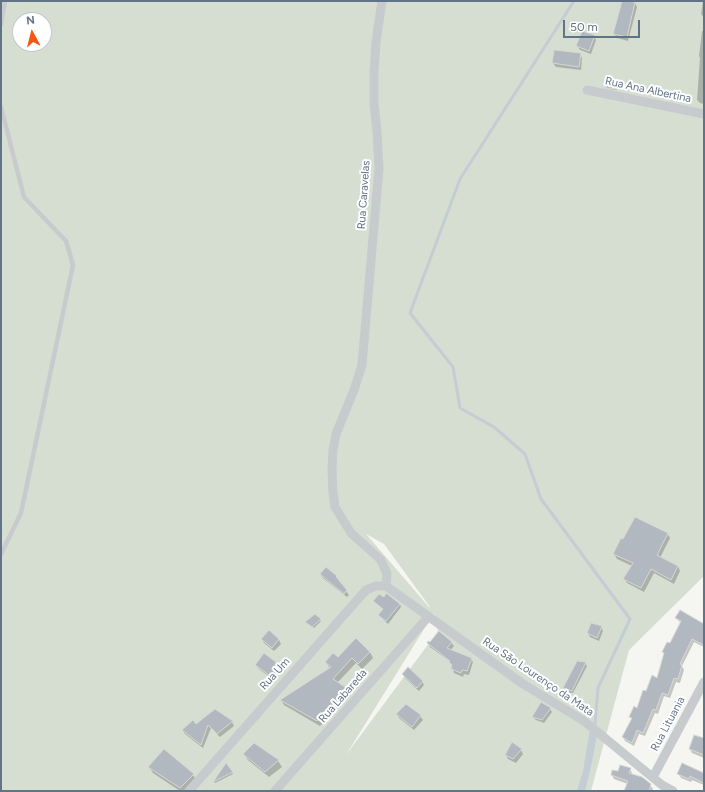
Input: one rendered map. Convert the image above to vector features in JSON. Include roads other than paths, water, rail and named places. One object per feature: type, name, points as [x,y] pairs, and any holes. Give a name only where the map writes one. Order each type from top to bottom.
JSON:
[{"type":"street","name":"Rua Caravelas","points":[[382,1],[376,42],[374,72],[374,103],[379,168],[362,365],[354,390],[336,434],[333,450],[332,494],[335,507],[351,533],[381,560],[387,574],[386,586]]},
{"type":"street","name":"Rua Ana Albertina","points":[[587,90],[704,114]]},
{"type":"street","name":"Rua Um","points":[[189,791],[366,590],[376,586],[386,586]]},
{"type":"street","name":"Rua São Lourenço da Mata","points":[[386,586],[522,684],[584,721],[653,777],[661,788],[673,791]]},
{"type":"street","name":"Rua Labareda","points":[[275,791],[428,617]]},
{"type":"street","name":"Rua Lituania","points":[[653,777],[704,682]]},
{"type":"lane","points":[[1,24],[5,1]]},
{"type":"lane","points":[[1,107],[24,197],[66,241],[73,265],[21,514],[1,554]]},
{"type":"waterway","points":[[574,1],[460,179],[410,313],[453,367],[460,408],[494,427],[525,454],[541,499],[630,619],[598,688],[595,724]]}]
